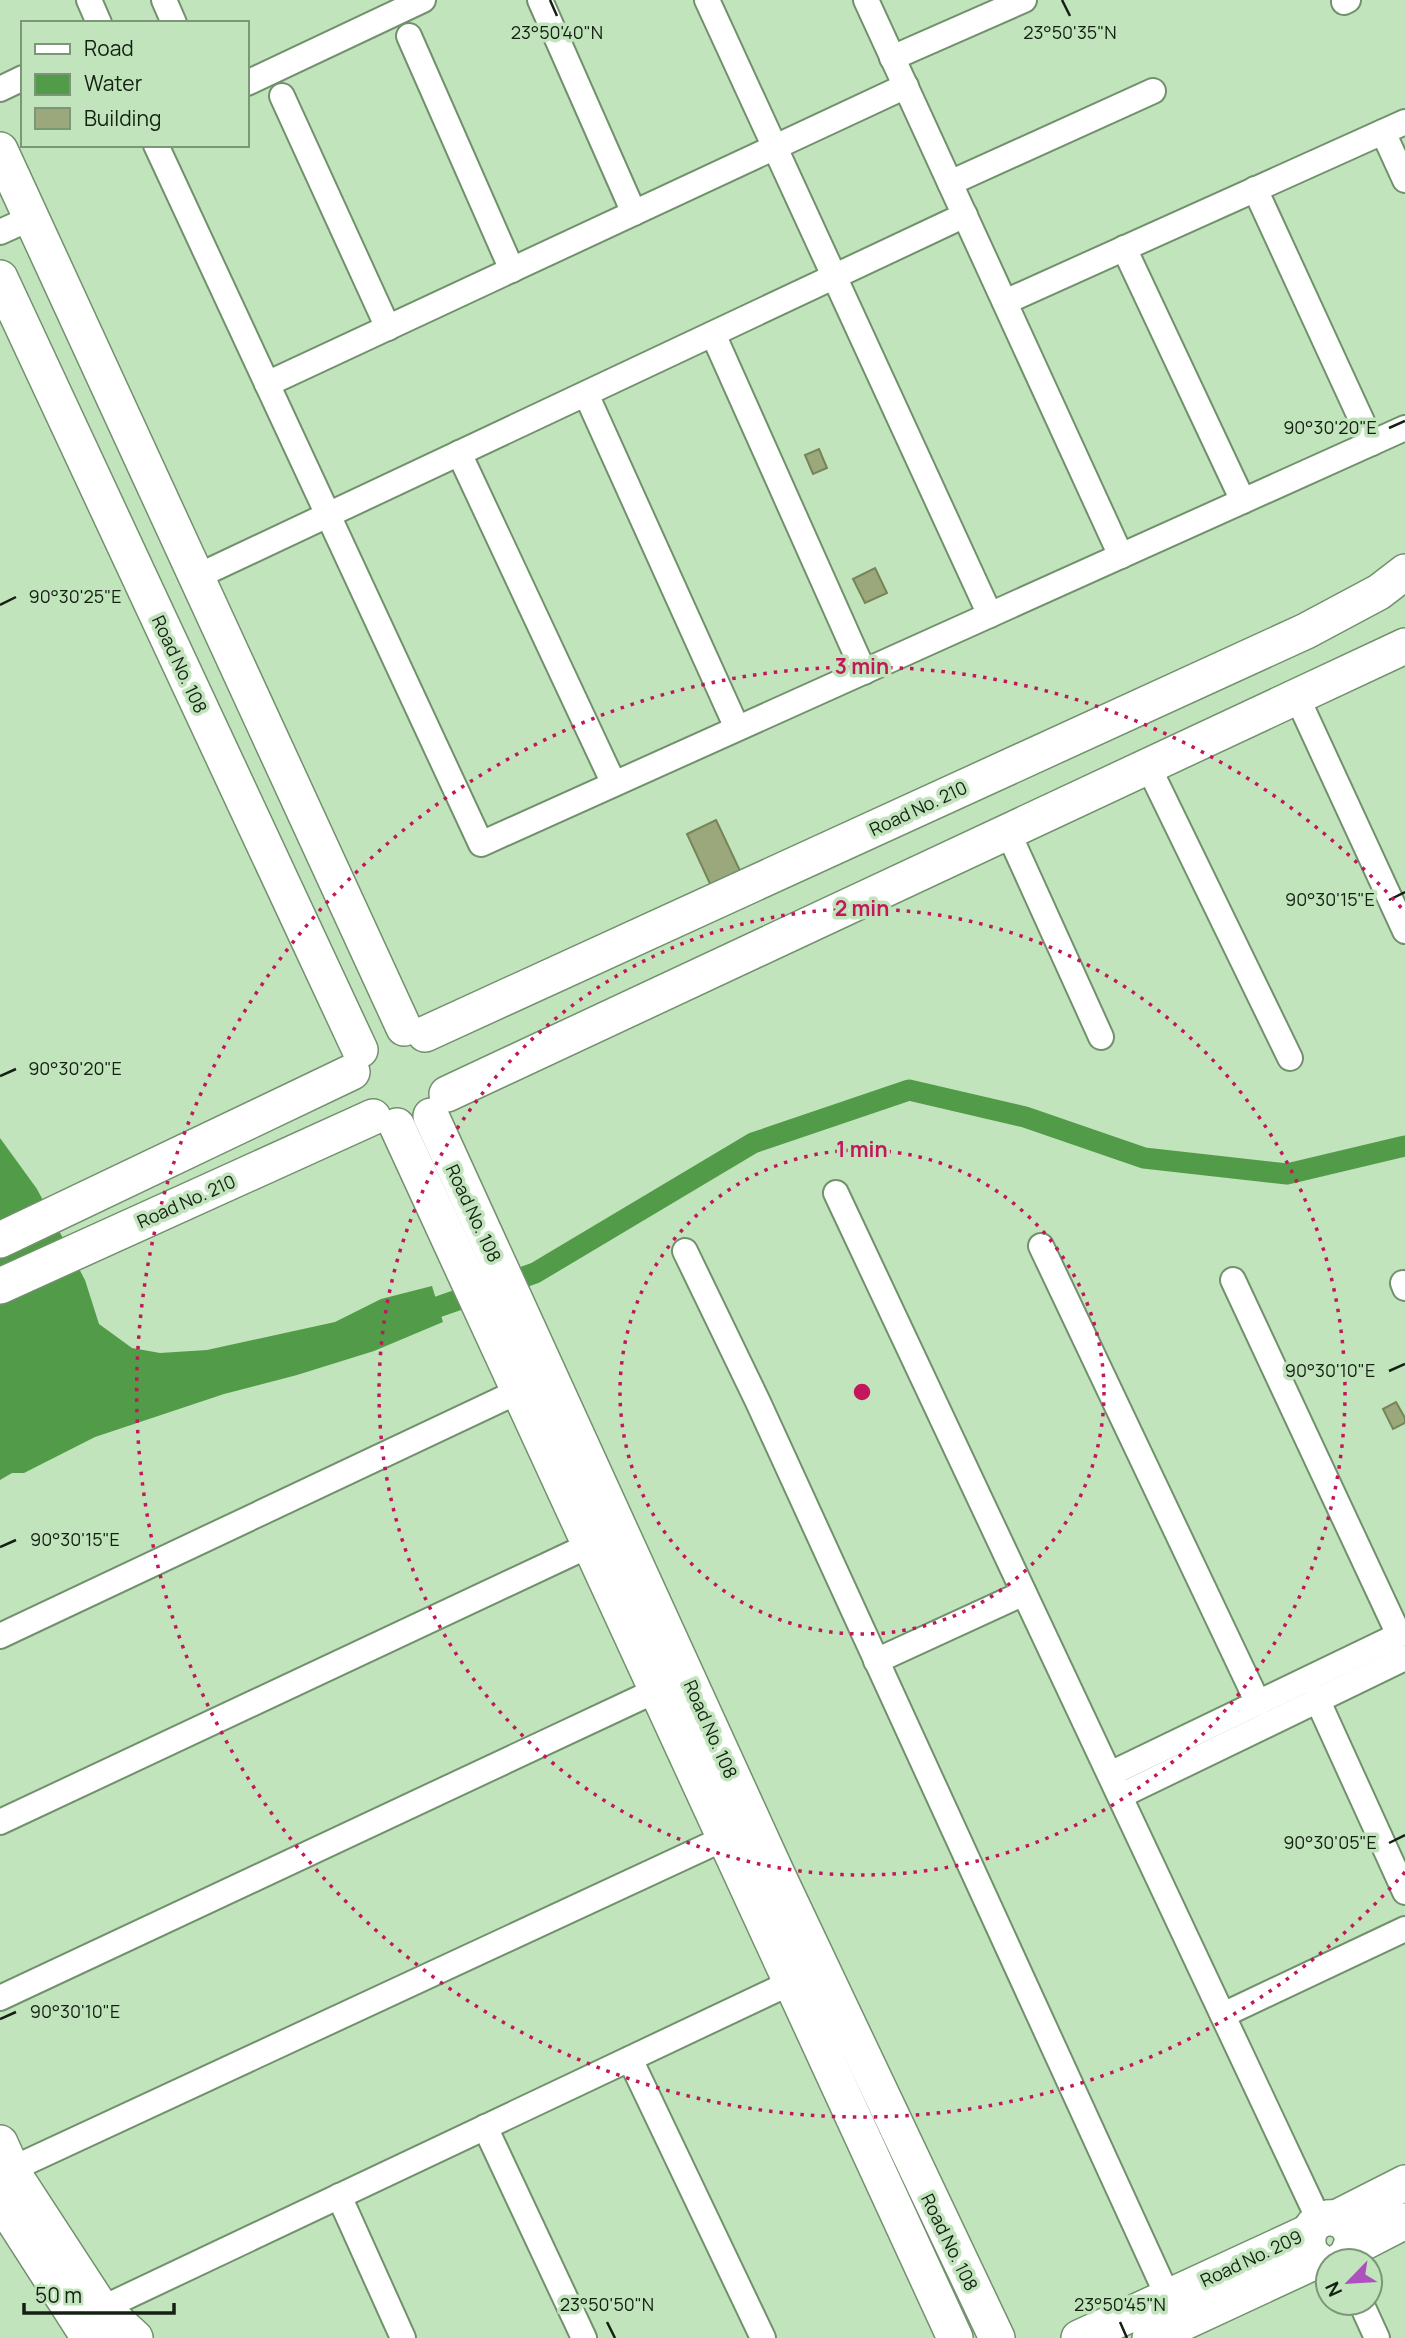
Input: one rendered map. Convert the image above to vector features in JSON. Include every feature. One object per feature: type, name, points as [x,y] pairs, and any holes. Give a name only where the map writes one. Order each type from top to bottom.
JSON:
[{"type":"street","points":[[89,0],[98,21]]},
{"type":"street","points":[[164,0],[173,21]]},
{"type":"street","points":[[248,83],[423,0]]},
{"type":"street","points":[[540,0],[634,213]]},
{"type":"street","points":[[707,0],[990,615]]},
{"type":"street","points":[[866,0],[1121,556]]},
{"type":"street","points":[[892,58],[1024,0]]},
{"type":"street","points":[[409,36],[512,270]]},
{"type":"street","points":[[0,89],[21,79]]},
{"type":"street","points":[[267,384],[906,86]]},
{"type":"street","points":[[950,183],[1153,91]]},
{"type":"street","points":[[282,96],[388,328]]},
{"type":"street","points":[[1005,302],[1394,127],[1405,180]]},
{"type":"street","points":[[157,147],[481,844],[1405,428]]},
{"type":"street","points":[[0,150],[197,577],[415,1031],[436,1043],[444,1054],[450,1081],[439,1105]]},
{"type":"street","points":[[1255,189],[1372,443]]},
{"type":"street","points":[[197,577],[965,215]]},
{"type":"street","points":[[0,232],[31,218]]},
{"type":"street","points":[[1124,248],[1243,501]]},
{"type":"street","name":"Road No. 108","points":[[0,278],[356,1061]]},
{"type":"street","points":[[713,334],[864,671]]},
{"type":"street","points":[[586,394],[737,728]]},
{"type":"street","points":[[459,453],[614,784]]},
{"type":"street","name":"Road No. 210","points":[[0,1240],[356,1061],[368,1040],[379,1033],[391,1029],[415,1031],[1306,631],[1380,592],[1405,572]]},
{"type":"street","name":"Road No. 210","points":[[0,1286],[100,1240],[385,1121],[409,1126],[439,1105],[1007,832],[1405,646]]},
{"type":"street","points":[[1297,696],[1405,931]]},
{"type":"street","points":[[1148,766],[1290,1058]]},
{"type":"street","points":[[1007,832],[1101,1037]]},
{"type":"street","points":[[356,1061],[353,1085],[357,1098],[385,1121]]},
{"type":"street","name":"Road No. 108","points":[[439,1105],[458,1219]]},
{"type":"street","name":"Road No. 108","points":[[385,1121],[458,1219],[784,1889],[997,2338]]},
{"type":"street","points":[[836,1193],[1332,2247]]},
{"type":"street","points":[[1041,1246],[1258,1703]]},
{"type":"street","points":[[685,1251],[758,1402],[1168,2297]]},
{"type":"street","points":[[1233,1280],[1403,1642]]},
{"type":"street","name":"Road No. 108","points":[[505,1320],[520,1391],[956,2338]]},
{"type":"street","points":[[0,1636],[520,1391]]},
{"type":"street","points":[[0,1822],[590,1545]]},
{"type":"street","points":[[876,1661],[1024,1593]]},
{"type":"street","points":[[1110,1774],[1258,1703],[1403,1642]]},
{"type":"street","points":[[1120,1796],[1318,1699],[1403,1642]]},
{"type":"street","points":[[0,1998],[657,1690]]},
{"type":"street","points":[[1318,1699],[1405,1892]]},
{"type":"street","points":[[135,2338],[98,2323],[4,2171],[725,1838]]},
{"type":"street","points":[[1223,2015],[1405,1929]]},
{"type":"street","points":[[98,2323],[340,2196],[792,1982]]},
{"type":"street","points":[[630,2059],[763,2338]]},
{"type":"street","points":[[485,2127],[584,2338]]},
{"type":"street","name":"Road No. 209","points":[[1332,2247],[1405,2183]]},
{"type":"street","points":[[340,2196],[402,2338]]},
{"type":"street","name":"Road No. 209","points":[[1332,2247],[1405,2221]]},
{"type":"street","name":"Road No. 209","points":[[1079,2338],[1168,2297],[1314,2252]]},
{"type":"street","name":"Road No. 209","points":[[1150,2338],[1314,2256]]},
{"type":"street","points":[[1367,2317],[1377,2338]]},
{"type":"water","points":[[0,1138],[37,1189],[85,1280],[99,1324],[132,1348],[160,1353],[207,1350],[335,1322],[381,1299],[432,1286],[443,1322],[374,1351],[224,1394],[95,1437],[24,1473],[12,1473],[0,1480]]},
{"type":"building","points":[[819,449],[827,468],[813,474],[805,455]]},
{"type":"building","points":[[875,568],[887,593],[865,603],[853,579]]},
{"type":"building","points":[[716,820],[742,875],[712,888],[687,834]]},
{"type":"building","points":[[1396,1402],[1405,1423],[1393,1429],[1383,1409]]},
{"type":"waterway","points":[[412,1316],[535,1273],[753,1143],[909,1090],[1025,1117],[1144,1158],[1287,1174],[1405,1146]]}]
